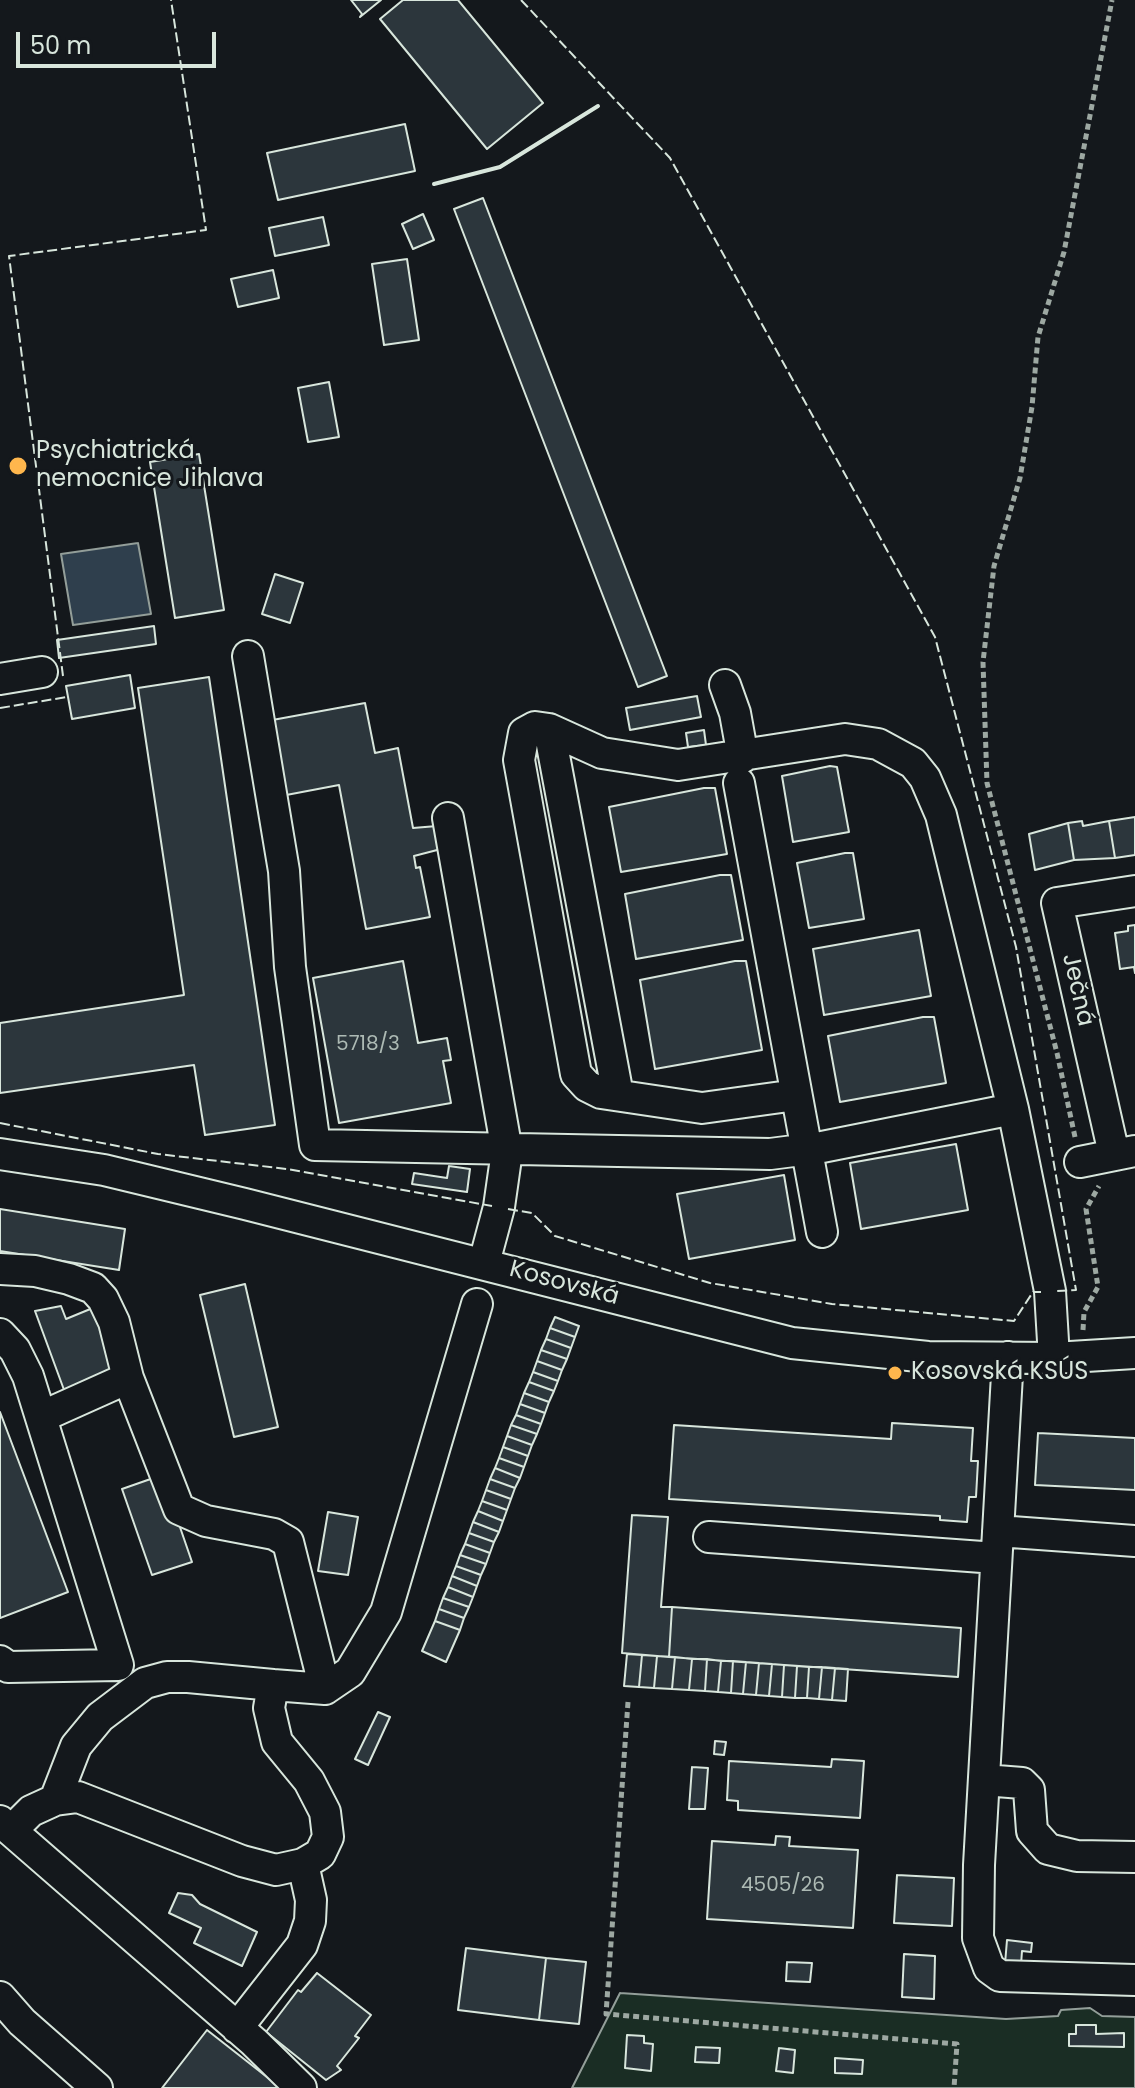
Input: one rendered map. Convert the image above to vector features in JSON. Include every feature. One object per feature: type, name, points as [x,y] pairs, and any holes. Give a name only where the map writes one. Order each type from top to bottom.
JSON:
[{"type":"street","points":[[248,656],[284,871],[290,967],[315,1145],[770,1154],[806,1150],[1013,1109]]},
{"type":"street","points":[[0,679],[42,672]]},
{"type":"street","points":[[725,685],[735,713],[741,770],[822,1232]]},
{"type":"street","points":[[796,1095],[702,1108],[618,1095],[587,1086],[576,1074],[519,760],[524,733],[535,727],[549,729],[602,753],[642,762],[741,770],[845,739],[897,752],[913,763],[925,778],[941,815],[1013,1109],[1050,1291],[1065,1348]]},
{"type":"street","points":[[448,818],[507,1151],[499,1207],[484,1263]]},
{"type":"street","name":"Ječná","points":[[1124,1153],[1057,903],[1135,891]]},
{"type":"street","points":[[1080,1162],[1124,1153]]},
{"type":"street","name":"Kosovská","points":[[0,1154],[104,1170],[484,1263],[792,1343],[928,1357],[1008,1357],[1065,1348],[1135,1353]]},
{"type":"street","points":[[0,1269],[35,1271],[93,1288],[103,1299],[114,1322],[128,1378],[179,1509],[206,1521],[274,1534],[288,1542],[325,1689]]},
{"type":"street","points":[[55,1800],[76,1746],[100,1717],[145,1683],[167,1677],[188,1677],[325,1689],[350,1672],[386,1612],[477,1304]]},
{"type":"street","points":[[0,1334],[15,1350],[28,1376],[118,1665],[8,1667],[0,1661]]},
{"type":"street","points":[[1008,1357],[978,1938],[989,1968],[1000,1976],[1014,1979],[1135,1980]]},
{"type":"street","points":[[41,1417],[128,1378]]},
{"type":"street","points":[[709,1537],[997,1544],[1135,1541]]},
{"type":"street","points":[[273,1685],[269,1708],[277,1742],[309,1781],[325,1812],[328,1837],[320,1854],[303,1864],[276,1870],[242,1861],[97,1801],[78,1797],[55,1800],[6,1826],[301,2088]]},
{"type":"street","points":[[984,1780],[1022,1783],[1029,1790],[1032,1831],[1048,1849],[1077,1856],[1135,1857]]},
{"type":"street","points":[[237,2028],[302,1945],[310,1921],[311,1900],[303,1864]]},
{"type":"street","points":[[0,1997],[33,2032],[97,2088]]},
{"type":"path","points":[[1080,1162],[1057,1053],[987,783],[983,662],[994,566],[1020,478],[1038,337],[1064,252],[1112,0]]},
{"type":"path","points":[[1065,1348],[1085,1327],[1084,1312],[1098,1287],[1087,1201],[1124,1153]]},
{"type":"path","points":[[628,1702],[606,2014],[957,2044],[954,2088]]},
{"type":"green space","points":[[620,1993],[1006,2019],[1058,2016],[1061,2010],[1090,2008],[1102,2016],[1135,2017],[1135,2088],[572,2088]]},
{"type":"water","points":[[138,543],[151,614],[73,625],[61,554]]},
{"type":"building","points":[[351,0],[381,0],[360,17],[362,14]]},
{"type":"building","points":[[403,0],[458,0],[543,103],[487,149],[380,19]]},
{"type":"building","points":[[405,124],[415,171],[278,200],[267,153]]},
{"type":"building","points":[[483,198],[667,676],[638,687],[454,209]]},
{"type":"building","points":[[423,214],[434,240],[413,249],[402,224]]},
{"type":"building","points":[[323,217],[329,245],[275,256],[269,228]]},
{"type":"building","points":[[407,259],[419,340],[384,345],[372,264]]},
{"type":"building","points":[[273,270],[279,298],[238,307],[231,279]]},
{"type":"building","points":[[329,382],[339,437],[308,442],[298,388]]},
{"type":"building","points":[[199,454],[224,610],[175,618],[150,462]]},
{"type":"building","points":[[275,574],[303,583],[290,623],[262,614]]},
{"type":"building","points":[[154,626],[156,644],[59,658],[57,640]]},
{"type":"building","points":[[130,675],[135,708],[72,719],[66,686]]},
{"type":"building","points":[[209,677],[275,1125],[205,1135],[194,1065],[0,1093],[0,1023],[184,995],[138,688]]},
{"type":"building","points":[[697,696],[701,717],[630,730],[626,708]]},
{"type":"building","points":[[365,703],[375,753],[398,748],[413,828],[437,826],[441,849],[414,856],[416,868],[420,867],[430,917],[366,929],[339,785],[281,796],[267,721]]},
{"type":"building","points":[[704,730],[706,745],[688,747],[686,733]]},
{"type":"building","points":[[837,767],[849,832],[793,842],[782,776]]},
{"type":"building","points":[[715,788],[727,854],[621,872],[609,807]]},
{"type":"building","points":[[1135,817],[1135,855],[1115,858],[1109,821]]},
{"type":"building","points":[[1082,821],[1083,826],[1109,821],[1115,858],[1074,860],[1068,823]]},
{"type":"building","points":[[1068,823],[1074,860],[1035,870],[1029,834]]},
{"type":"building","points":[[853,853],[864,919],[809,928],[797,863]]},
{"type":"building","points":[[731,875],[743,940],[636,959],[625,894]]},
{"type":"building","points":[[1135,925],[1135,973],[1134,967],[1120,969],[1115,933],[1128,931],[1128,926]]},
{"type":"building","points":[[919,930],[931,996],[824,1015],[813,949]]},
{"type":"building","points":[[403,961],[418,1043],[447,1038],[451,1060],[443,1061],[451,1103],[339,1123],[313,978]]},
{"type":"building","points":[[746,961],[762,1050],[655,1069],[640,980]]},
{"type":"building","points":[[934,1017],[946,1083],[840,1102],[828,1036]]},
{"type":"building","points":[[956,1144],[968,1210],[861,1229],[850,1163]]},
{"type":"building","points":[[449,1166],[470,1169],[467,1192],[412,1184],[414,1173],[447,1178]]},
{"type":"building","points":[[784,1175],[795,1240],[689,1259],[677,1194]]},
{"type":"building","points":[[0,1209],[125,1229],[119,1270],[0,1251]]},
{"type":"building","points":[[245,1284],[278,1427],[234,1437],[200,1295]]},
{"type":"building","points":[[100,1305],[117,1379],[67,1398],[35,1311],[61,1306],[66,1319]]},
{"type":"building","points":[[555,1317],[579,1326],[575,1337],[550,1328]]},
{"type":"building","points":[[550,1328],[575,1337],[571,1348],[546,1339]]},
{"type":"building","points":[[546,1339],[571,1348],[567,1359],[541,1350]]},
{"type":"building","points":[[541,1350],[567,1359],[562,1370],[537,1361]]},
{"type":"building","points":[[537,1361],[562,1370],[558,1381],[533,1372]]},
{"type":"building","points":[[533,1372],[558,1381],[554,1391],[529,1382]]},
{"type":"building","points":[[529,1382],[554,1391],[549,1402],[524,1393]]},
{"type":"building","points":[[524,1393],[549,1402],[545,1413],[520,1404]]},
{"type":"building","points":[[520,1404],[545,1413],[541,1424],[516,1415]]},
{"type":"building","points":[[0,1412],[68,1592],[0,1618]]},
{"type":"building","points":[[516,1415],[541,1424],[537,1434],[511,1425]]},
{"type":"building","points":[[892,1423],[973,1428],[971,1461],[978,1461],[976,1497],[969,1497],[967,1522],[940,1520],[940,1516],[669,1499],[674,1425],[891,1439]]},
{"type":"building","points":[[511,1425],[537,1434],[532,1445],[507,1436]]},
{"type":"building","points":[[1038,1433],[1135,1438],[1135,1490],[1035,1485]]},
{"type":"building","points":[[507,1436],[532,1445],[528,1456],[503,1447]]},
{"type":"building","points":[[503,1447],[528,1456],[524,1467],[499,1458]]},
{"type":"building","points":[[499,1458],[524,1467],[520,1478],[495,1468]]},
{"type":"building","points":[[495,1468],[520,1478],[515,1488],[490,1479]]},
{"type":"building","points":[[162,1475],[192,1562],[152,1575],[122,1489]]},
{"type":"building","points":[[490,1479],[515,1488],[511,1499],[486,1490]]},
{"type":"building","points":[[486,1490],[511,1499],[507,1510],[482,1501]]},
{"type":"building","points":[[482,1501],[507,1510],[503,1521],[478,1511]]},
{"type":"building","points":[[478,1511],[503,1521],[499,1532],[473,1522]]},
{"type":"building","points":[[328,1512],[358,1517],[348,1575],[318,1571]]},
{"type":"building","points":[[632,1515],[668,1517],[661,1607],[672,1607],[669,1657],[622,1653]]},
{"type":"building","points":[[473,1522],[499,1532],[494,1542],[469,1533]]},
{"type":"building","points":[[469,1533],[494,1542],[490,1553],[465,1544]]},
{"type":"building","points":[[465,1544],[490,1553],[486,1564],[460,1555]]},
{"type":"building","points":[[460,1555],[486,1564],[481,1575],[456,1566]]},
{"type":"building","points":[[456,1566],[481,1575],[477,1586],[452,1576]]},
{"type":"building","points":[[452,1576],[477,1586],[473,1597],[448,1587]]},
{"type":"building","points":[[448,1587],[473,1597],[469,1607],[443,1598]]},
{"type":"building","points":[[443,1598],[469,1607],[464,1618],[439,1609]]},
{"type":"building","points":[[672,1607],[961,1628],[958,1677],[669,1657]]},
{"type":"building","points":[[439,1609],[464,1618],[460,1630],[435,1621]]},
{"type":"building","points":[[435,1621],[460,1630],[446,1662],[422,1651]]},
{"type":"building","points":[[627,1654],[642,1655],[639,1687],[624,1686]]},
{"type":"building","points":[[642,1655],[657,1656],[654,1688],[639,1687]]},
{"type":"building","points":[[657,1656],[675,1657],[672,1689],[654,1688]]},
{"type":"building","points":[[675,1657],[692,1659],[689,1690],[672,1689]]},
{"type":"building","points":[[692,1659],[707,1659],[705,1691],[689,1690]]},
{"type":"building","points":[[707,1659],[721,1661],[718,1692],[705,1691]]},
{"type":"building","points":[[721,1661],[733,1661],[731,1693],[718,1692]]},
{"type":"building","points":[[733,1661],[746,1662],[743,1694],[731,1693]]},
{"type":"building","points":[[746,1662],[759,1663],[756,1695],[743,1694]]},
{"type":"building","points":[[759,1663],[772,1664],[769,1696],[756,1695]]},
{"type":"building","points":[[772,1664],[784,1665],[782,1697],[769,1696]]},
{"type":"building","points":[[784,1665],[797,1666],[795,1698],[782,1697]]},
{"type":"building","points":[[797,1666],[809,1667],[807,1698],[795,1698]]},
{"type":"building","points":[[809,1667],[822,1667],[819,1699],[807,1698]]},
{"type":"building","points":[[822,1667],[835,1668],[832,1700],[819,1699]]},
{"type":"building","points":[[835,1668],[848,1669],[846,1701],[832,1700]]},
{"type":"building","points":[[378,1712],[390,1717],[368,1765],[355,1759]]},
{"type":"building","points":[[715,1741],[726,1742],[724,1755],[714,1754]]},
{"type":"building","points":[[832,1759],[864,1761],[860,1818],[738,1810],[738,1801],[727,1800],[729,1761],[831,1767]]},
{"type":"building","points":[[692,1767],[708,1768],[705,1809],[689,1809]]},
{"type":"building","points":[[776,1836],[790,1837],[789,1846],[858,1850],[853,1928],[707,1919],[712,1841],[775,1845]]},
{"type":"building","points":[[897,1875],[954,1878],[952,1926],[894,1923]]},
{"type":"building","points":[[178,1893],[192,1895],[200,1904],[257,1932],[242,1966],[194,1943],[201,1928],[169,1913]]},
{"type":"building","points":[[1007,1940],[1032,1943],[1031,1952],[1022,1951],[1021,1965],[1005,1964]]},
{"type":"building","points":[[466,1948],[546,1958],[539,2020],[458,2010]]},
{"type":"building","points":[[904,1954],[935,1956],[934,1999],[902,1997]]},
{"type":"building","points":[[546,1958],[586,1962],[579,2024],[539,2020]]},
{"type":"building","points":[[787,1962],[812,1963],[810,1982],[786,1981]]},
{"type":"building","points":[[317,1973],[371,2015],[355,2036],[359,2038],[337,2066],[341,2070],[326,2080],[266,2032],[298,1990],[301,1992]]},
{"type":"building","points":[[1076,2025],[1096,2025],[1096,2034],[1124,2033],[1124,2047],[1069,2046],[1069,2034],[1076,2034]]},
{"type":"building","points":[[207,2030],[281,2088],[162,2088]]},
{"type":"building","points":[[627,2035],[644,2036],[644,2043],[653,2044],[651,2071],[625,2068]]},
{"type":"building","points":[[696,2047],[720,2048],[719,2063],[695,2062]]},
{"type":"building","points":[[779,2048],[795,2050],[793,2073],[776,2071]]},
{"type":"building","points":[[835,2058],[863,2060],[862,2074],[835,2073]]},
{"type":"fence","points":[[63,676],[9,256],[206,230],[171,0]]},
{"type":"fence","points":[[521,0],[670,158],[935,637],[1016,947],[1076,1290],[1057,1291]]},
{"type":"fence","points":[[0,708],[67,697]]},
{"type":"fence","points":[[0,1123],[158,1154],[287,1169],[492,1206]]},
{"type":"fence","points":[[508,1209],[532,1213],[555,1236],[710,1283],[832,1304],[1014,1321],[1033,1292],[1041,1292]]},
{"type":"wall","points":[[434,184],[500,167],[598,106]]},
{"type":"place","name":"Psychiatrická nemocnice Jihlava","points":[[18,466]]},
{"type":"place","name":"Kosovská KSÚS","points":[[895,1373]]}]
